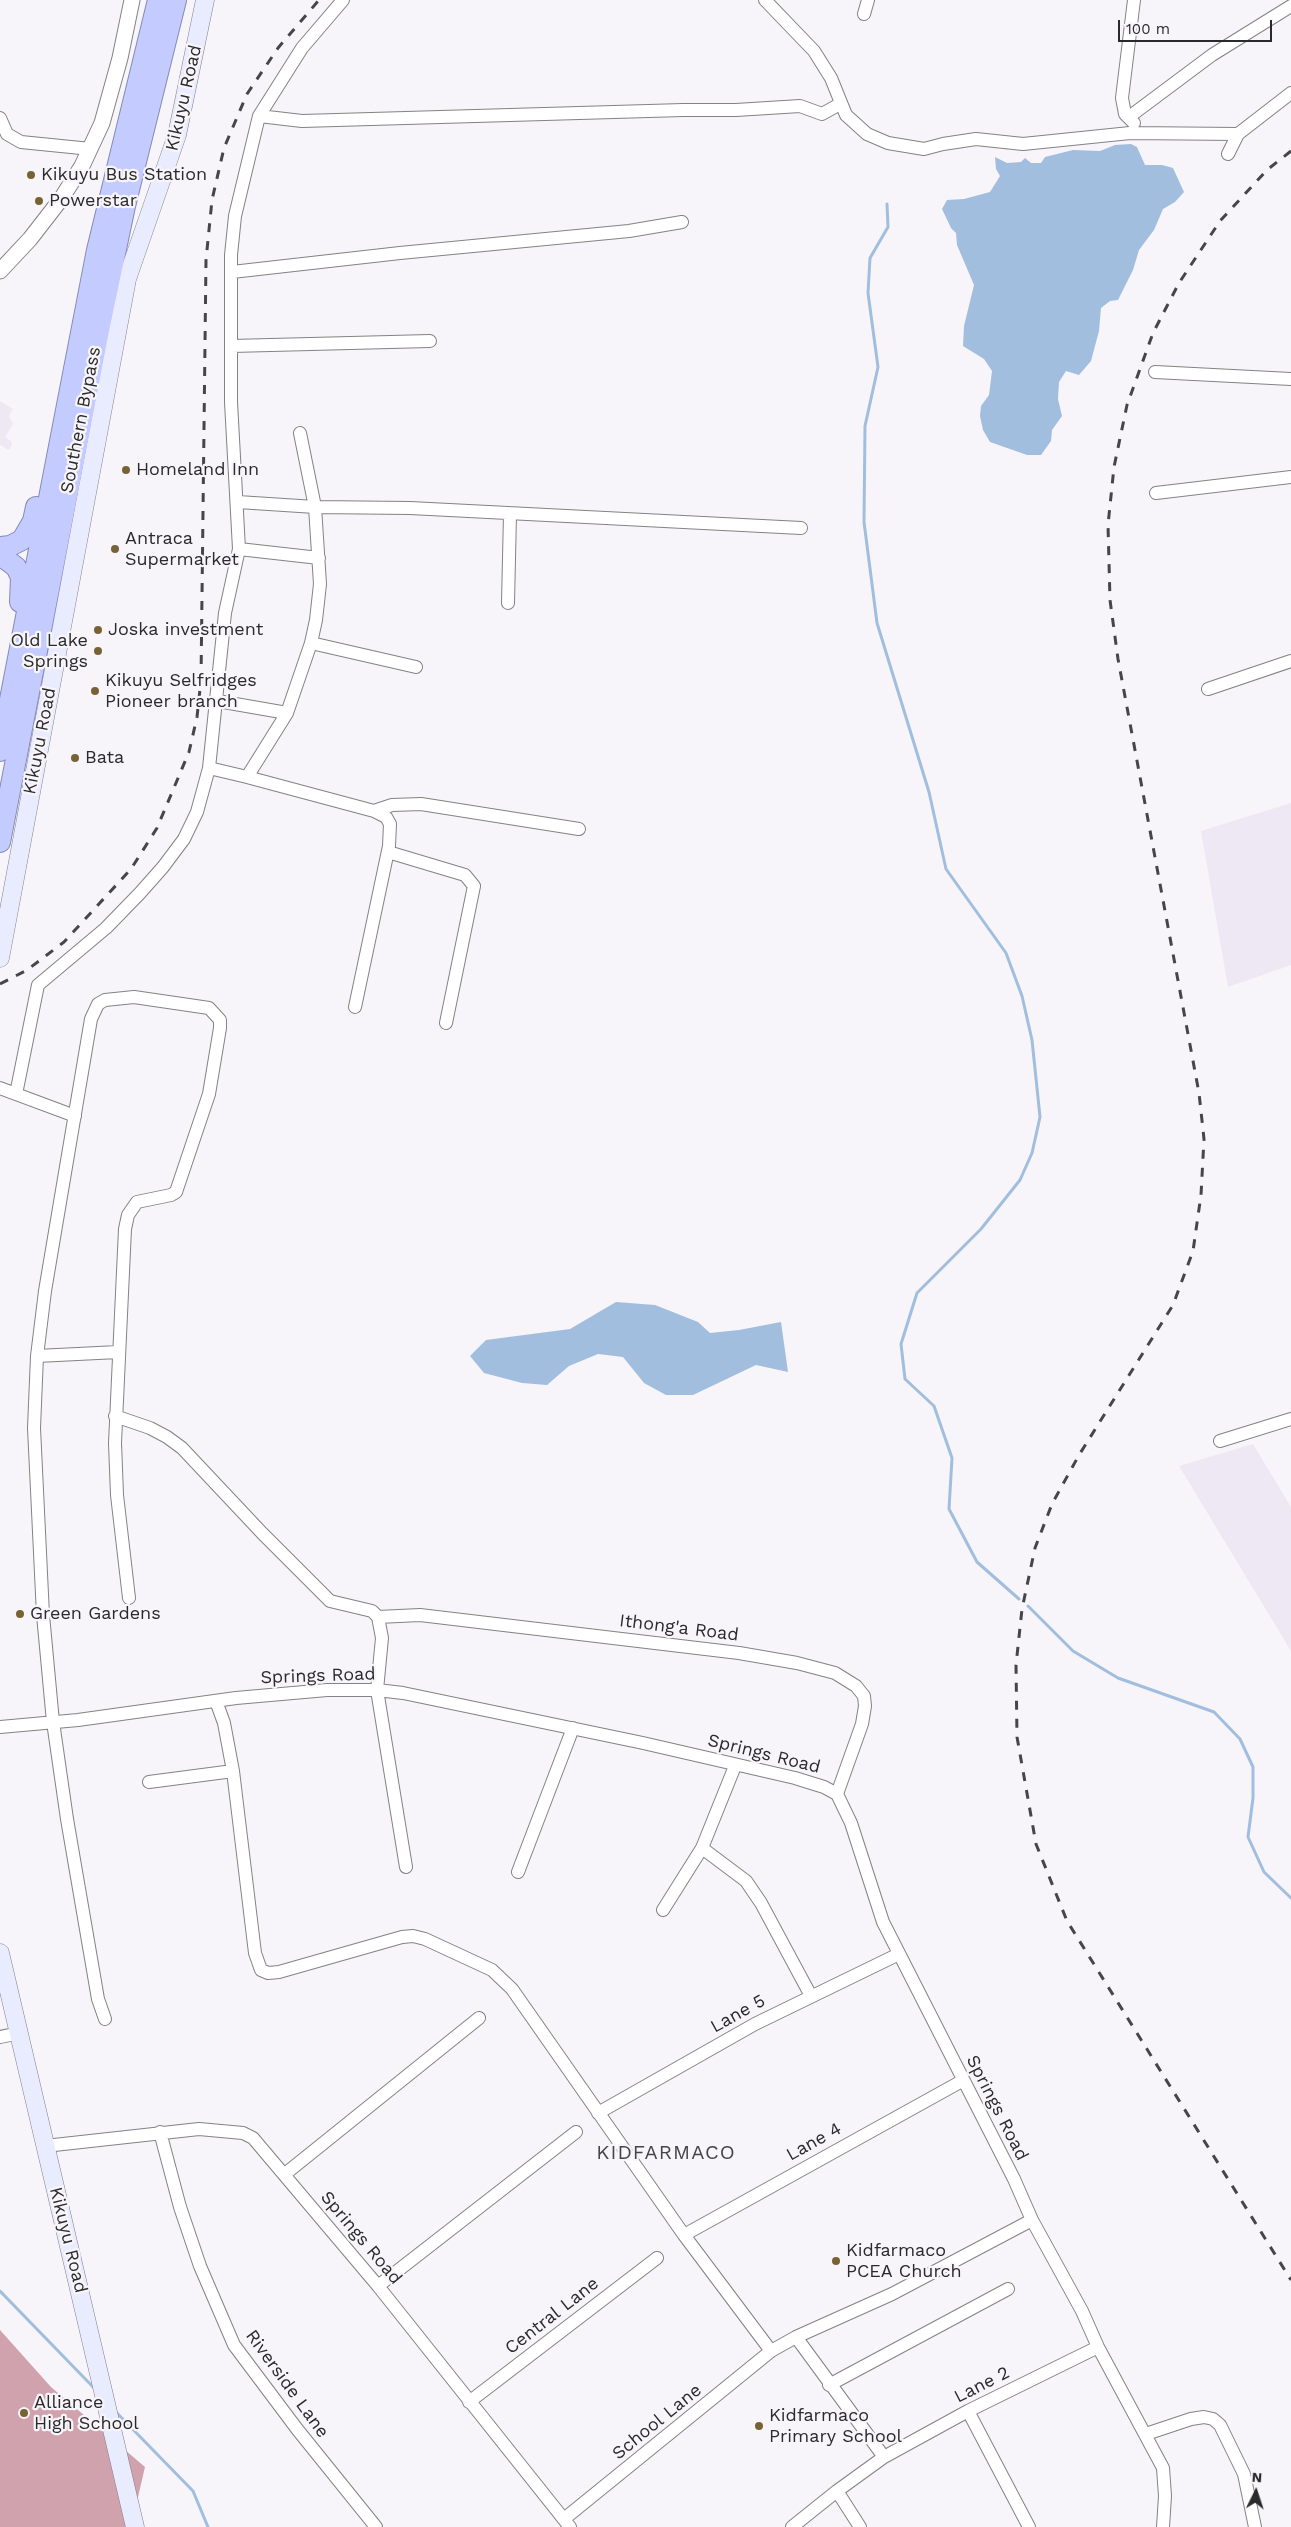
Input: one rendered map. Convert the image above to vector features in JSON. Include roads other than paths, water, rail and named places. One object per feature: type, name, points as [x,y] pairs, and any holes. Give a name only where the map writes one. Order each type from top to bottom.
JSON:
[{"type":"highway","name":"Southern Bypass","points":[[0,751],[97,250],[158,0]]},
{"type":"highway","name":"Southern Bypass","points":[[0,842],[101,320],[125,206],[176,0]]},
{"type":"highway","points":[[0,547],[10,546],[22,540],[33,521],[55,398],[58,391],[72,382]]},
{"type":"highway","points":[[0,555],[16,568],[21,577],[22,588],[5,672],[4,684],[10,699]]},
{"type":"main road","name":"Kikuyu Road","points":[[0,958],[127,279],[177,135],[205,0]]},
{"type":"main road","name":"Kikuyu Road","points":[[0,1953],[135,2527]]},
{"type":"street","points":[[0,271],[30,239],[61,199],[90,149],[102,123],[112,91],[132,0]]},
{"type":"street","points":[[16,1094],[38,985],[106,928],[163,867],[192,825],[209,768],[218,701],[225,614],[239,549],[238,502],[231,420],[231,255],[235,216],[259,116],[302,48],[343,0]]},
{"type":"street","points":[[765,0],[814,51],[831,78],[840,104],[857,127],[867,134],[888,143],[924,149],[976,139],[1023,144],[1110,134],[1215,132],[1238,134]]},
{"type":"street","points":[[864,14],[868,0]]},
{"type":"street","points":[[1134,0],[1122,107],[1145,133]]},
{"type":"street","points":[[1129,117],[1212,55],[1291,6]]},
{"type":"street","points":[[1228,154],[1238,134],[1291,93]]},
{"type":"street","points":[[259,116],[302,120],[736,110],[800,106],[822,114],[840,104]]},
{"type":"street","points":[[0,118],[7,134],[21,142],[90,149]]},
{"type":"street","points":[[232,272],[390,254],[629,231],[682,222]]},
{"type":"street","points":[[231,346],[430,341]]},
{"type":"street","points":[[1155,372],[1291,379]]},
{"type":"street","points":[[247,777],[286,713],[312,643],[320,584],[319,558],[315,507],[300,434]]},
{"type":"street","points":[[1156,493],[1291,477]]},
{"type":"street","points":[[238,502],[315,507],[410,508],[574,518],[632,518],[801,528]]},
{"type":"street","points":[[508,603],[510,514]]},
{"type":"street","points":[[239,549],[319,558]]},
{"type":"street","points":[[312,643],[416,667]]},
{"type":"street","points":[[1208,689],[1291,661]]},
{"type":"street","points":[[218,701],[286,713]]},
{"type":"street","points":[[209,768],[374,811],[386,817],[390,824],[388,852],[355,1007]]},
{"type":"street","points":[[374,811],[392,805],[421,804],[579,829]]},
{"type":"street","points":[[388,852],[465,875],[474,886],[446,1023]]},
{"type":"street","points":[[105,2019],[98,2000],[67,1819],[53,1722],[43,1615],[34,1428],[37,1356],[45,1291],[91,1020],[98,1004],[116,998],[134,996],[209,1008],[220,1020],[218,1053],[209,1094],[176,1192],[172,1196],[137,1202],[128,1214],[115,1416],[117,1495],[129,1598]]},
{"type":"street","points":[[0,1088],[76,1116]]},
{"type":"street","points":[[37,1356],[118,1352]]},
{"type":"street","points":[[115,1416],[150,1428],[182,1448],[330,1600],[372,1611],[378,1617],[382,1638],[377,1690],[406,1867]]},
{"type":"street","points":[[1220,1441],[1291,1419]]},
{"type":"street","name":"Ithong'a Road","points":[[378,1617],[420,1615],[740,1653],[797,1663],[835,1674],[856,1686],[864,1696],[865,1706],[862,1724],[838,1794]]},
{"type":"street","name":"Springs Road","points":[[0,1727],[216,1701],[328,1690],[377,1690],[574,1728],[735,1766],[795,1778],[824,1787],[838,1794],[851,1823],[874,1899],[899,1954],[912,1975],[962,2081],[1014,2179],[1032,2220],[1082,2311],[1098,2346],[1163,2468],[1166,2496],[1163,2527]]},
{"type":"street","points":[[216,1701],[224,1723],[233,1770],[254,1944],[258,1964],[262,1970],[268,1973],[279,1972],[402,1937],[413,1936],[492,1970],[505,1980],[684,2234],[771,2351]]},
{"type":"street","points":[[518,1872],[574,1728]]},
{"type":"street","points":[[663,1910],[702,1848],[735,1766]]},
{"type":"street","points":[[149,1782],[233,1770]]},
{"type":"street","points":[[702,1848],[746,1880],[761,1903],[810,1996]]},
{"type":"street","name":"Lane 5","points":[[598,2113],[755,2024],[899,1954]]},
{"type":"street","points":[[285,2174],[479,2018]]},
{"type":"street","points":[[0,2037],[20,2033]]},
{"type":"street","name":"Lane 4","points":[[684,2234],[962,2081]]},
{"type":"street","name":"Springs Road","points":[[45,2146],[160,2132],[199,2130],[243,2133],[253,2138],[378,2286],[567,2523]]},
{"type":"street","name":"Riverside Lane","points":[[160,2132],[180,2207],[200,2266],[234,2346],[297,2429],[376,2527]]},
{"type":"street","points":[[378,2286],[576,2132]]},
{"type":"street","name":"School Lane","points":[[567,2523],[771,2351],[892,2294],[1032,2220]]},
{"type":"street","name":"Central Lane","points":[[469,2402],[657,2258]]},
{"type":"street","points":[[829,2385],[1008,2289]]},
{"type":"street","points":[[796,2338],[884,2458]]},
{"type":"street","name":"Lane 2","points":[[792,2527],[837,2491],[884,2458],[968,2411],[1098,2346]]},
{"type":"street","points":[[968,2411],[1029,2527]]},
{"type":"street","points":[[1146,2434],[1191,2419],[1204,2417],[1213,2419],[1220,2425],[1244,2474],[1255,2527]]},
{"type":"street","points":[[837,2491],[860,2527]]},
{"type":"water","points":[[1131,144],[1137,147],[1145,165],[1162,165],[1173,168],[1184,192],[1175,202],[1163,209],[1154,230],[1139,250],[1133,270],[1118,300],[1110,301],[1101,308],[1099,331],[1091,361],[1079,375],[1066,371],[1059,382],[1058,399],[1062,416],[1052,430],[1051,441],[1041,455],[1027,455],[990,442],[983,430],[980,416],[981,406],[989,395],[992,371],[984,359],[963,346],[964,326],[974,285],[957,245],[956,233],[951,228],[942,209],[947,200],[964,199],[990,192],[1000,176],[996,169],[995,157],[1007,163],[1021,162],[1025,158],[1031,163],[1041,163],[1045,157],[1073,150],[1100,151],[1115,145]]},
{"type":"water","points":[[616,1302],[655,1305],[698,1322],[710,1333],[781,1322],[788,1372],[756,1365],[693,1395],[666,1395],[644,1383],[623,1357],[598,1354],[569,1366],[547,1385],[522,1383],[484,1373],[470,1356],[486,1340],[570,1329]]},
{"type":"waterway","points":[[887,204],[888,227],[870,258],[868,293],[878,367],[865,426],[864,522],[877,623],[929,792],[946,869],[1006,953],[1022,996],[1032,1040],[1040,1117],[1032,1153],[1020,1180],[981,1229],[917,1293],[901,1344],[905,1379],[934,1406],[952,1458],[949,1509],[977,1562],[1019,1599]]},
{"type":"waterway","points":[[1028,1606],[1073,1651],[1118,1678],[1214,1712],[1240,1739],[1253,1767],[1253,1798],[1248,1837],[1264,1872],[1291,1898]]},
{"type":"waterway","points":[[0,2291],[95,2389]]},
{"type":"waterway","points":[[115,2411],[193,2491],[208,2527]]},
{"type":"railway","points":[[0,984],[27,970],[64,942],[131,869],[157,828],[189,752],[197,717],[201,680],[206,260],[212,200],[224,148],[247,94],[278,48],[319,0]]},
{"type":"railway","points":[[1291,151],[1267,170],[1220,221],[1179,283],[1153,333],[1127,405],[1114,467],[1108,525],[1110,600],[1118,659],[1199,1093],[1204,1139],[1201,1195],[1193,1251],[1173,1305],[1079,1455],[1052,1504],[1035,1548],[1022,1609],[1016,1665],[1017,1737],[1036,1844],[1067,1921],[1291,2280]]},
{"type":"place","name":"Kikuyu Bus Station","points":[[31,175]]},
{"type":"place","name":"Powerstar","points":[[39,201]]},
{"type":"place","name":"Homeland Inn","points":[[126,470]]},
{"type":"place","name":"Antraca Supermarket","points":[[115,549]]},
{"type":"place","name":"Joska investment","points":[[98,630]]},
{"type":"place","name":"Old Lake Springs","points":[[98,651]]},
{"type":"place","name":"Kikuyu Selfridges Pioneer branch","points":[[95,691]]},
{"type":"place","name":"Bata","points":[[75,758]]},
{"type":"place","name":"Green Gardens","points":[[20,1614]]},
{"type":"place","name":"Kidfarmaco PCEA Church","points":[[836,2261]]},
{"type":"place","name":"Alliance High School","points":[[24,2413]]},
{"type":"place","name":"Kidfarmaco Primary School","points":[[759,2426]]},
{"type":"district","name":"KIDFARMACO","points":[[666,2153]]}]
